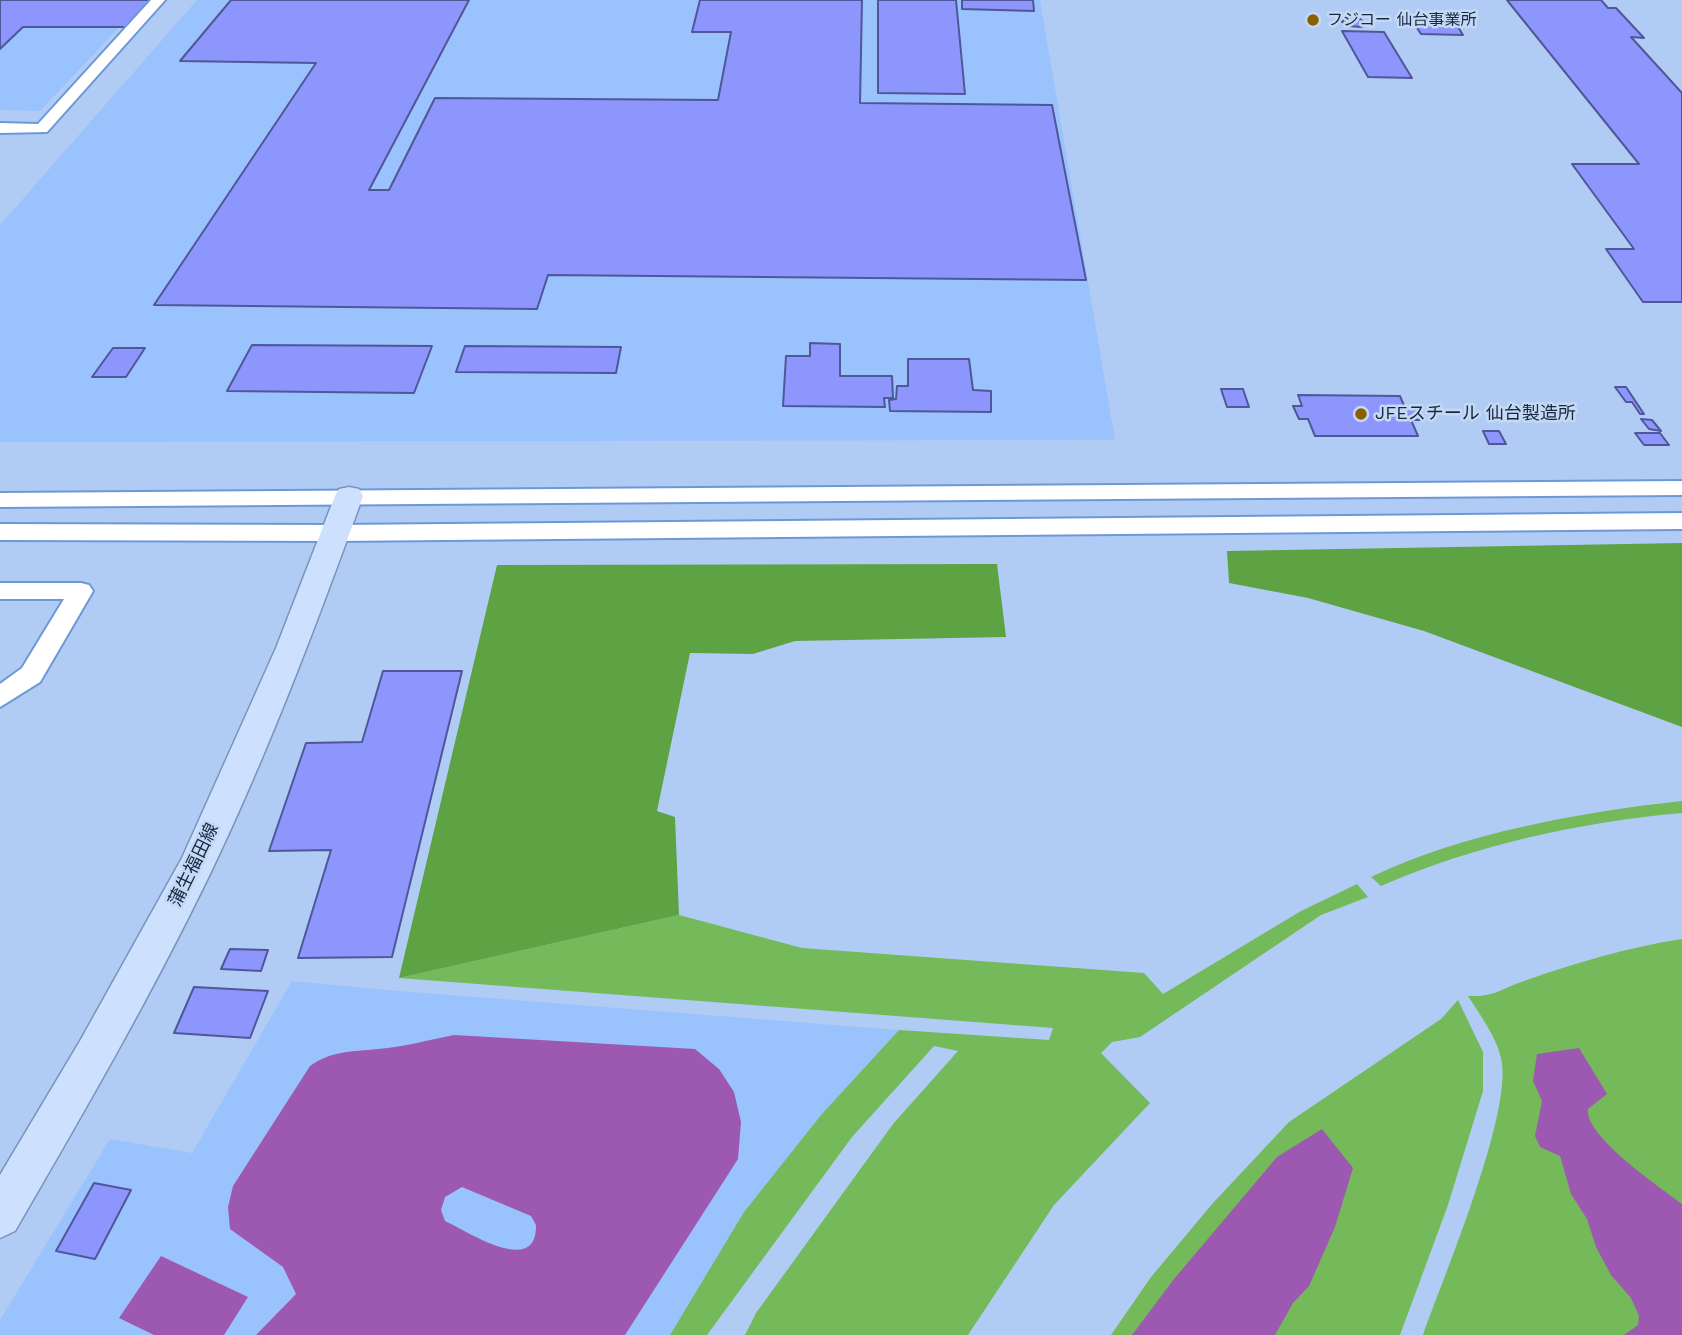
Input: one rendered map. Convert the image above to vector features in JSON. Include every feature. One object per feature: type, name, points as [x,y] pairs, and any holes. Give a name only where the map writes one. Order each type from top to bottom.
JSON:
[{"type":"main road","name":"蒲生福田線","points":[[0,1216],[94,1055],[196,866],[292,648],[349,496]]},
{"type":"street","points":[[0,128],[42,129],[158,0]]},
{"type":"street","points":[[0,500],[1682,488]]},
{"type":"street","points":[[0,532],[335,533],[1682,521]]},
{"type":"street","points":[[0,591],[80,591],[31,675],[0,697]]},
{"type":"shaded area","points":[[0,0],[145,0],[40,111],[0,110]]},
{"type":"shaded area","points":[[197,0],[1040,0],[1115,440],[0,442],[0,225]]},
{"type":"shaded area","points":[[292,981],[899,1030],[821,1115],[744,1212],[670,1335],[0,1335],[0,1320],[110,1139],[192,1153]]},
{"type":"shaded area","points":[[454,1035],[695,1049],[719,1069],[734,1092],[741,1122],[738,1159],[625,1335],[256,1335],[296,1294],[283,1267],[230,1229],[228,1207],[233,1186],[310,1066],[342,1053],[397,1047]],"holes":[[[462,1187],[531,1216],[536,1225],[533,1240],[525,1248],[513,1250],[484,1241],[445,1221],[441,1210],[445,1197]]]},
{"type":"shaded area","points":[[1579,1048],[1607,1094],[1588,1109],[1590,1120],[1598,1133],[1626,1161],[1682,1204],[1682,1335],[1624,1335],[1638,1325],[1639,1316],[1631,1298],[1611,1275],[1596,1247],[1587,1219],[1571,1194],[1560,1156],[1540,1147],[1535,1136],[1542,1101],[1533,1081],[1537,1054]]},
{"type":"shaded area","points":[[1322,1129],[1353,1168],[1335,1227],[1309,1286],[1293,1303],[1275,1335],[1132,1335],[1174,1279],[1277,1157]]},
{"type":"shaded area","points":[[161,1256],[248,1297],[224,1335],[154,1335],[119,1318]]},
{"type":"green space","points":[[1682,543],[1682,727],[1424,631],[1308,598],[1229,583],[1227,551]]},
{"type":"green space","points":[[997,564],[1006,637],[795,641],[753,654],[690,653],[657,811],[675,817],[679,915],[399,978],[497,565]]},
{"type":"green space","points":[[1682,801],[1682,813],[1605,822],[1528,838],[1453,859],[1381,886],[1371,877],[1444,848],[1523,827],[1604,811]]},
{"type":"green space","points":[[1357,884],[1368,897],[1321,915],[1140,1037],[1112,1042],[1101,1053],[1150,1103],[1054,1205],[968,1335],[745,1335],[756,1313],[893,1124],[958,1051],[934,1046],[852,1137],[707,1335],[670,1335],[744,1212],[821,1115],[899,1030],[1049,1040],[1053,1028],[399,978],[679,915],[802,948],[1144,973],[1163,994],[1301,911]]},
{"type":"green space","points":[[1682,939],[1682,1335],[1423,1335],[1487,1154],[1502,1083],[1499,1050],[1468,996],[1492,994],[1582,962],[1642,946]]},
{"type":"green space","points":[[1458,1000],[1483,1052],[1483,1091],[1448,1205],[1400,1335],[1111,1335],[1151,1277],[1213,1203],[1289,1122],[1441,1019]]},
{"type":"building","points":[[0,0],[152,0],[127,27],[23,27],[0,49]]},
{"type":"building","points":[[231,0],[469,0],[369,190],[389,190],[435,98],[718,100],[731,32],[692,32],[700,0],[862,0],[860,103],[1052,105],[1086,280],[548,275],[537,309],[154,305],[316,63],[180,61]]},
{"type":"building","points":[[878,0],[956,0],[965,94],[878,93]]},
{"type":"building","points":[[962,0],[1033,0],[1034,11],[962,9]]},
{"type":"building","points":[[1507,0],[1601,0],[1608,8],[1616,8],[1644,38],[1631,37],[1682,93],[1682,302],[1643,302],[1606,249],[1634,249],[1572,164],[1639,164]]},
{"type":"building","points":[[1345,18],[1360,19],[1366,24],[1361,27],[1349,26],[1342,22]]},
{"type":"building","points":[[1411,19],[1453,19],[1463,35],[1421,34]]},
{"type":"building","points":[[1342,31],[1384,32],[1412,78],[1368,77]]},
{"type":"building","points":[[810,343],[840,344],[840,376],[892,376],[893,398],[884,398],[885,407],[783,406],[786,356],[810,356]]},
{"type":"building","points":[[252,345],[432,346],[414,393],[227,391]]},
{"type":"building","points":[[465,346],[621,347],[616,373],[456,372]]},
{"type":"building","points":[[113,348],[145,348],[126,377],[92,377]]},
{"type":"building","points":[[908,359],[969,359],[973,390],[991,391],[991,412],[890,411],[889,400],[896,399],[897,386],[908,386]]},
{"type":"building","points":[[1615,387],[1626,387],[1644,414],[1640,414],[1632,402],[1626,402]]},
{"type":"building","points":[[1221,389],[1243,389],[1249,407],[1227,407]]},
{"type":"building","points":[[1298,395],[1400,396],[1405,408],[1414,407],[1421,420],[1411,420],[1418,436],[1315,436],[1308,419],[1299,419],[1293,406],[1302,406]]},
{"type":"building","points":[[1641,419],[1652,420],[1661,431],[1649,429]]},
{"type":"building","points":[[1483,431],[1499,431],[1506,444],[1489,444]]},
{"type":"building","points":[[1635,433],[1660,433],[1669,445],[1644,445]]},
{"type":"building","points":[[383,671],[462,671],[392,957],[298,958],[331,850],[269,851],[306,743],[362,742]]},
{"type":"building","points":[[230,949],[268,950],[261,971],[221,969]]},
{"type":"building","points":[[194,987],[268,991],[250,1038],[174,1033]]},
{"type":"building","points":[[94,1183],[131,1190],[95,1259],[56,1251]]},
{"type":"place","name":"フジコー 仙台事業所","points":[[1313,20]]},
{"type":"place","name":"JFEスチール 仙台製造所","points":[[1361,414]]}]
